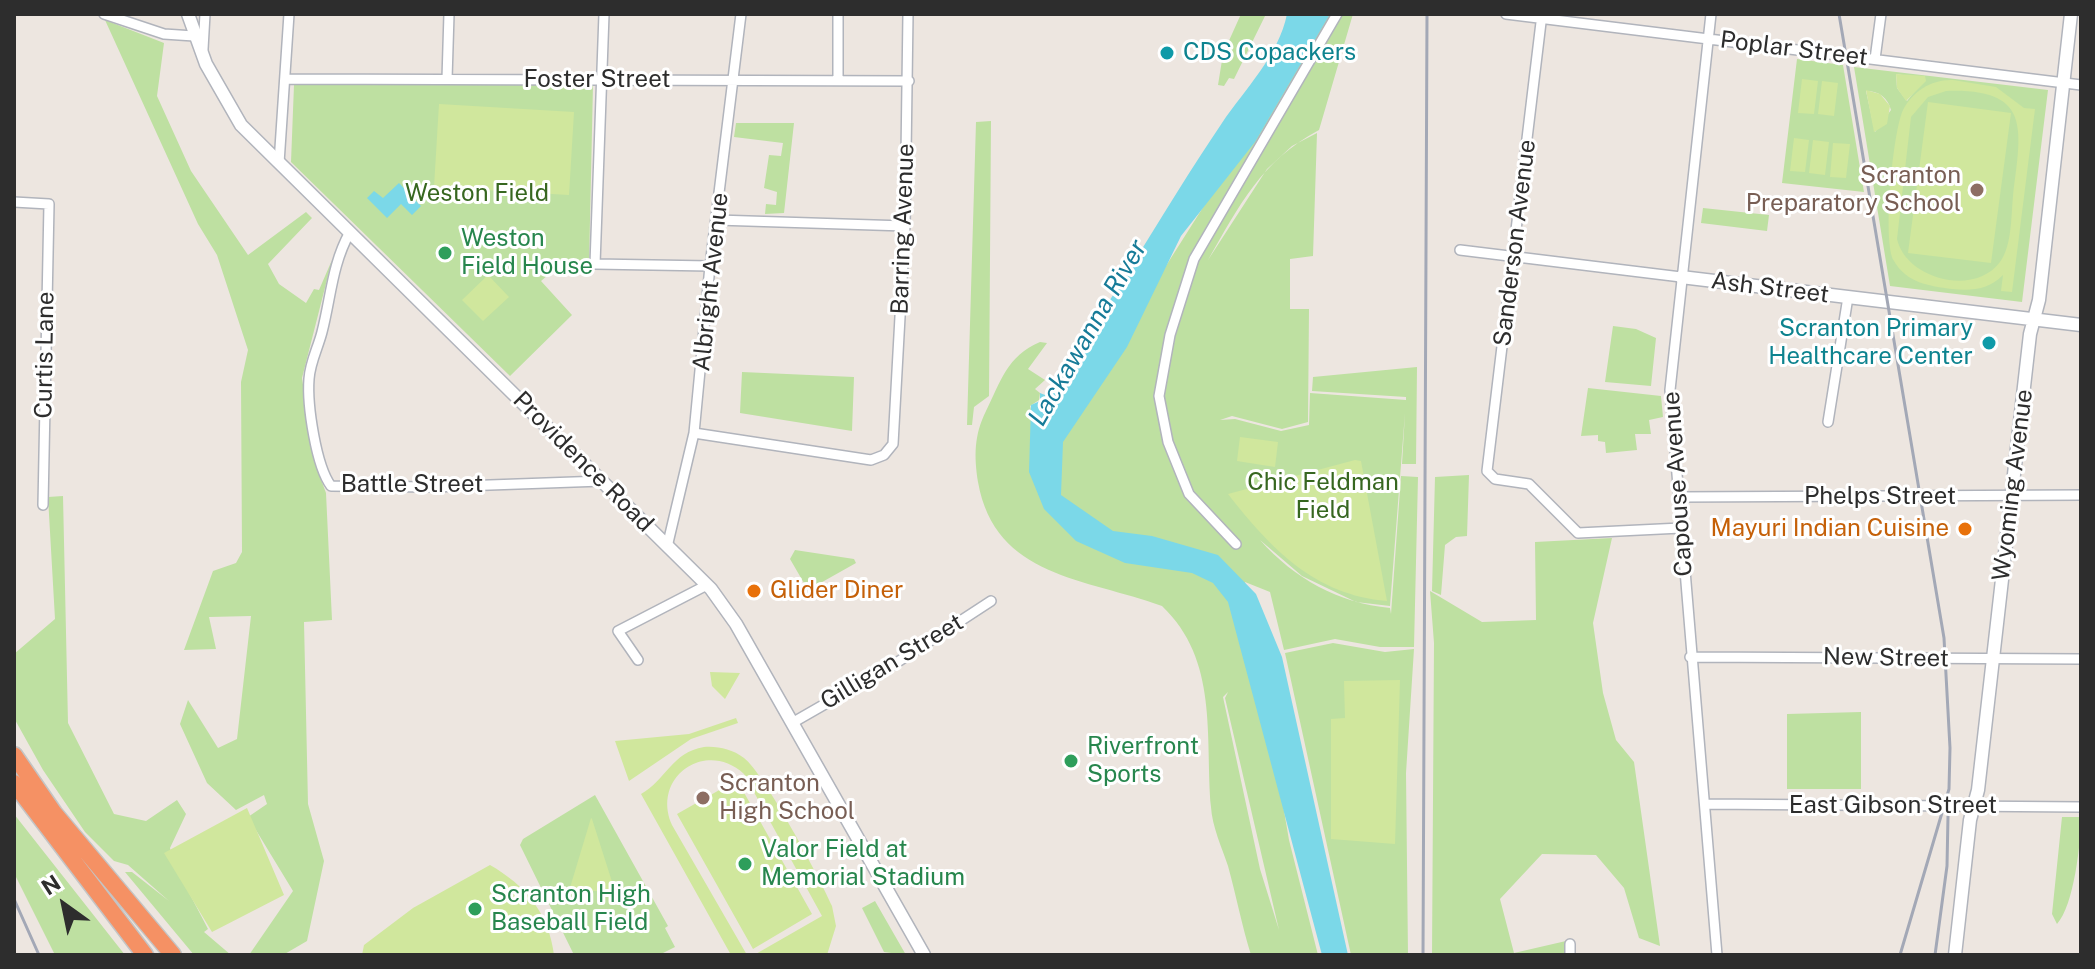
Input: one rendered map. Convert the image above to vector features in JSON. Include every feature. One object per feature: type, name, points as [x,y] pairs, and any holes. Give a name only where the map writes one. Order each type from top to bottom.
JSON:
[{"type":"highway","points":[[14,755],[54,813],[173,955]]},
{"type":"highway","points":[[14,783],[100,899]]},
{"type":"highway","points":[[14,798],[145,955]]},
{"type":"main road","name":"Providence Road","points":[[188,14],[203,56],[241,125],[707,585],[736,624],[924,955]]},
{"type":"main road","name":"Wyoming Avenue","points":[[1955,955],[2071,14]]},
{"type":"main road","name":"Ash Street","points":[[1681,277],[2081,325]]},
{"type":"street","points":[[104,14],[164,34],[194,36]]},
{"type":"street","points":[[203,56],[205,14]]},
{"type":"street","points":[[279,163],[289,14]]},
{"type":"street","points":[[447,79],[449,14]]},
{"type":"street","points":[[604,14],[595,264],[710,266]]},
{"type":"street","name":"Albright Avenue","points":[[667,547],[694,433],[710,266],[741,14]]},
{"type":"street","points":[[838,14],[838,81]]},
{"type":"street","name":"Barring Avenue","points":[[694,433],[871,460],[884,455],[893,444],[905,226],[908,14]]},
{"type":"street","points":[[1236,544],[1189,494],[1168,442],[1159,396],[1170,335],[1194,259],[1337,14]]},
{"type":"street","name":"Poplar Street","points":[[1506,14],[1542,16],[2081,85]]},
{"type":"street","name":"Capouse Avenue","points":[[1711,14],[1670,390],[1717,955]]},
{"type":"street","points":[[1875,59],[1881,14]]},
{"type":"street","name":"Sanderson Avenue","points":[[1542,16],[1487,471],[1493,478],[1529,484],[1578,533],[1681,528]]},
{"type":"street","name":"Foster Street","points":[[286,79],[909,81]]},
{"type":"street","name":"Curtis Lane","points":[[14,202],[49,204],[43,505]]},
{"type":"street","points":[[717,220],[905,226]]},
{"type":"street","name":"Battle Street","points":[[350,232],[337,256],[322,334],[308,379],[311,413],[324,477],[331,486],[434,487],[602,481]]},
{"type":"street","name":"Ash Street","points":[[1460,250],[1681,277]]},
{"type":"street","points":[[1828,422],[1848,297]]},
{"type":"street","name":"Phelps Street","points":[[1679,497],[2081,495]]},
{"type":"street","points":[[638,660],[618,631],[707,585]]},
{"type":"street","name":"Gilligan Street","points":[[792,723],[893,665],[991,601]]},
{"type":"street","name":"New Street","points":[[1690,657],[2081,659]]},
{"type":"street","name":"East Gibson Street","points":[[1705,804],[2081,807]]},
{"type":"green space","points":[[1241,14],[1266,14],[1234,79],[1229,78],[1224,86],[1218,85],[1223,54]]},
{"type":"green space","name":"Chic Feldman Field","points":[[1318,14],[1353,14],[1319,130],[1298,143],[1317,133],[1313,256],[1290,259],[1290,309],[1309,309],[1308,422],[1282,429],[1232,416],[1220,420],[1235,419],[1281,431],[1309,425],[1310,393],[1406,400],[1406,397],[1312,391],[1313,377],[1417,367],[1416,464],[1402,464],[1405,413],[1390,606],[1359,602],[1390,608],[1391,614],[1401,476],[1418,477],[1414,647],[1380,647],[1335,639],[1284,650],[1270,592],[1245,582],[1289,840],[1318,955],[1251,955],[1212,814],[1206,700],[1193,650],[1180,627],[1162,606],[1048,570],[1024,556],[1003,538],[988,514],[978,482],[976,446],[982,420],[1012,362],[1040,342],[1047,343],[1028,369],[1045,380],[1035,389],[1040,393],[1039,400],[1030,406],[1033,418],[1157,280],[1266,108]],"holes":[[[1264,174],[1208,260],[1241,203]],[[1260,540],[1302,576],[1354,601],[1335,595],[1303,577]],[[1228,692],[1225,698],[1279,930],[1260,869],[1223,697]]]},
{"type":"green space","points":[[105,20],[164,43],[157,96],[191,171],[248,255],[306,212],[312,218],[268,264],[279,284],[306,303],[314,289],[319,290],[332,260],[302,378],[315,463],[326,493],[332,620],[304,622],[308,804],[324,861],[307,941],[283,955],[249,955],[293,891],[248,817],[267,804],[264,795],[236,810],[207,783],[180,724],[188,700],[218,748],[237,739],[251,616],[209,617],[216,649],[184,650],[213,571],[236,563],[242,552],[241,382],[248,350],[217,255],[198,224]]},
{"type":"green space","points":[[1797,59],[1843,65],[1864,192],[1782,183]]},
{"type":"green space","name":"Scranton Preparatory School","points":[[1854,67],[2048,90],[2022,302],[1890,286]],"holes":[[[1896,74],[1921,78],[1922,82],[1907,101],[1897,88]],[[1866,91],[1882,96],[1891,110],[1875,132]]]},
{"type":"green space","points":[[1896,74],[1925,76],[1926,81],[1906,101],[1897,88]]},
{"type":"green space","points":[[1802,79],[1818,81],[1814,114],[1798,113]]},
{"type":"green space","points":[[1945,80],[1996,87],[2024,108],[2035,109],[2012,292],[2001,291],[2003,275],[1985,287],[1973,289],[1927,285],[1905,274],[1894,261],[1889,210],[1899,122],[1907,103],[1918,92]],"holes":[[[1946,91],[1974,92],[1994,97],[2008,106],[2015,118],[2018,151],[2009,239],[2000,262],[1988,273],[1974,279],[1942,279],[1913,264],[1903,253],[1897,239],[1911,117],[1928,97]]]},
{"type":"green space","points":[[1822,81],[1838,83],[1834,116],[1818,114]]},
{"type":"green space","name":"Weston Field","points":[[294,85],[593,85],[589,265],[561,264],[541,281],[572,315],[510,376],[291,162]]},
{"type":"green space","points":[[1866,90],[1880,94],[1890,106],[1887,124],[1874,132]]},
{"type":"green space","points":[[1928,102],[2011,113],[1991,263],[1908,253]]},
{"type":"green space","points":[[439,104],[574,112],[569,195],[434,187]]},
{"type":"green space","points":[[991,121],[989,396],[974,407],[972,425],[967,425],[976,122]]},
{"type":"green space","points":[[736,123],[794,123],[784,213],[765,214],[766,204],[776,205],[777,192],[764,188],[769,155],[781,156],[783,143],[734,137]]},
{"type":"green space","points":[[1794,138],[1809,140],[1805,172],[1790,171]]},
{"type":"green space","points":[[1813,140],[1829,142],[1825,175],[1809,173]]},
{"type":"green space","points":[[1833,143],[1850,144],[1846,178],[1830,177]]},
{"type":"green space","points":[[1703,208],[1769,215],[1767,231],[1701,223]]},
{"type":"green space","points":[[488,275],[509,297],[483,321],[462,300]]},
{"type":"green space","points":[[1613,326],[1636,329],[1656,338],[1651,386],[1605,382]]},
{"type":"green space","points":[[742,372],[854,377],[852,431],[740,413]]},
{"type":"green space","points":[[1588,388],[1661,396],[1663,417],[1649,420],[1651,434],[1635,434],[1637,450],[1606,453],[1605,442],[1598,441],[1598,435],[1581,436]]},
{"type":"green space","points":[[1240,437],[1278,442],[1275,467],[1237,461]]},
{"type":"green space","name":"Chic Feldman Field","points":[[1355,460],[1361,461],[1387,601],[1361,597],[1316,579],[1278,550],[1228,494]]},
{"type":"green space","points":[[1469,475],[1467,536],[1456,537],[1445,545],[1441,595],[1432,591],[1435,477]]},
{"type":"green space","points":[[63,496],[68,723],[114,814],[146,821],[177,800],[186,814],[170,848],[173,862],[208,929],[204,932],[231,955],[194,955],[125,872],[132,872],[169,901],[128,865],[114,861],[85,832],[43,770],[14,718],[14,654],[55,619],[48,497]]},
{"type":"green space","points":[[1612,538],[1593,623],[1603,693],[1616,740],[1634,762],[1660,946],[1639,938],[1624,888],[1596,855],[1542,854],[1500,899],[1514,953],[1566,941],[1565,955],[1432,955],[1434,643],[1430,591],[1482,622],[1536,620],[1535,542]]},
{"type":"green space","points":[[795,550],[854,559],[856,563],[808,590],[790,559]]},
{"type":"green space","points":[[1333,643],[1385,652],[1414,649],[1406,773],[1408,955],[1351,955],[1285,653]]},
{"type":"green space","points":[[710,672],[740,673],[725,699],[712,686]]},
{"type":"green space","points":[[1400,680],[1395,844],[1331,839],[1331,719],[1345,718],[1344,681]]},
{"type":"green space","points":[[1861,712],[1861,789],[1787,789],[1787,714]]},
{"type":"green space","points":[[736,718],[738,723],[691,739],[629,781],[615,741],[689,734]]},
{"type":"green space","points":[[704,747],[725,749],[744,758],[778,805],[832,906],[836,926],[827,955],[754,955],[822,916],[744,774],[729,764],[714,760],[686,768],[669,792],[668,808],[672,825],[747,955],[731,955],[641,794],[684,754]]},
{"type":"green space","name":"Valor Field at Memorial Stadium","points":[[737,780],[812,914],[753,949],[677,814]]},
{"type":"green space","points":[[595,795],[668,926],[665,928],[675,947],[659,955],[574,955],[520,845],[523,839]]},
{"type":"green space","points":[[247,808],[284,895],[212,932],[164,853]]},
{"type":"green space","points":[[14,814],[125,955],[55,955],[14,873]]},
{"type":"green space","points":[[2062,817],[2081,817],[2081,828],[2072,889],[2057,924],[2052,914]]},
{"type":"green space","points":[[592,819],[615,891],[569,891]]},
{"type":"green space","name":"Scranton High Baseball Field","points":[[490,865],[524,891],[541,913],[554,955],[362,955],[364,945],[413,908]]},
{"type":"green space","points":[[875,901],[906,955],[884,952],[862,908]]},
{"type":"water","name":"Lackawanna River","points":[[1287,14],[1330,14],[1255,142],[1181,236],[1127,347],[1063,442],[1061,495],[1113,531],[1152,536],[1218,555],[1256,594],[1282,657],[1348,955],[1322,955],[1228,602],[1213,583],[1192,573],[1125,563],[1076,541],[1044,509],[1029,472],[1031,405],[1040,401],[1040,393],[1045,395],[1069,362],[1222,123],[1260,71],[1277,44]]},
{"type":"water","points":[[399,183],[421,206],[412,215],[401,204],[387,218],[367,198],[374,191],[383,198]]},
{"type":"railway","points":[[1423,955],[1427,14]]},
{"type":"railway","points":[[1839,14],[1944,638],[1949,789],[1900,955]]},
{"type":"railway","points":[[1935,955],[1947,866],[1948,816]]},
{"type":"railway","points":[[14,899],[39,955]]},
{"type":"place","name":"CDS Copackers","points":[[1167,53]]},
{"type":"place","name":"Scranton Preparatory School","points":[[1977,190]]},
{"type":"place","name":"Weston Field House","points":[[445,253]]},
{"type":"place","name":"Scranton Primary Healthcare Center","points":[[1989,343]]},
{"type":"place","name":"Mayuri Indian Cuisine","points":[[1965,529]]},
{"type":"place","name":"Glider Diner","points":[[754,591]]},
{"type":"place","name":"Riverfront Sports","points":[[1071,761]]},
{"type":"place","name":"Scranton High School","points":[[703,798]]},
{"type":"place","name":"Valor Field at Memorial Stadium","points":[[745,864]]},
{"type":"place","name":"Scranton High Baseball Field","points":[[475,909]]}]
